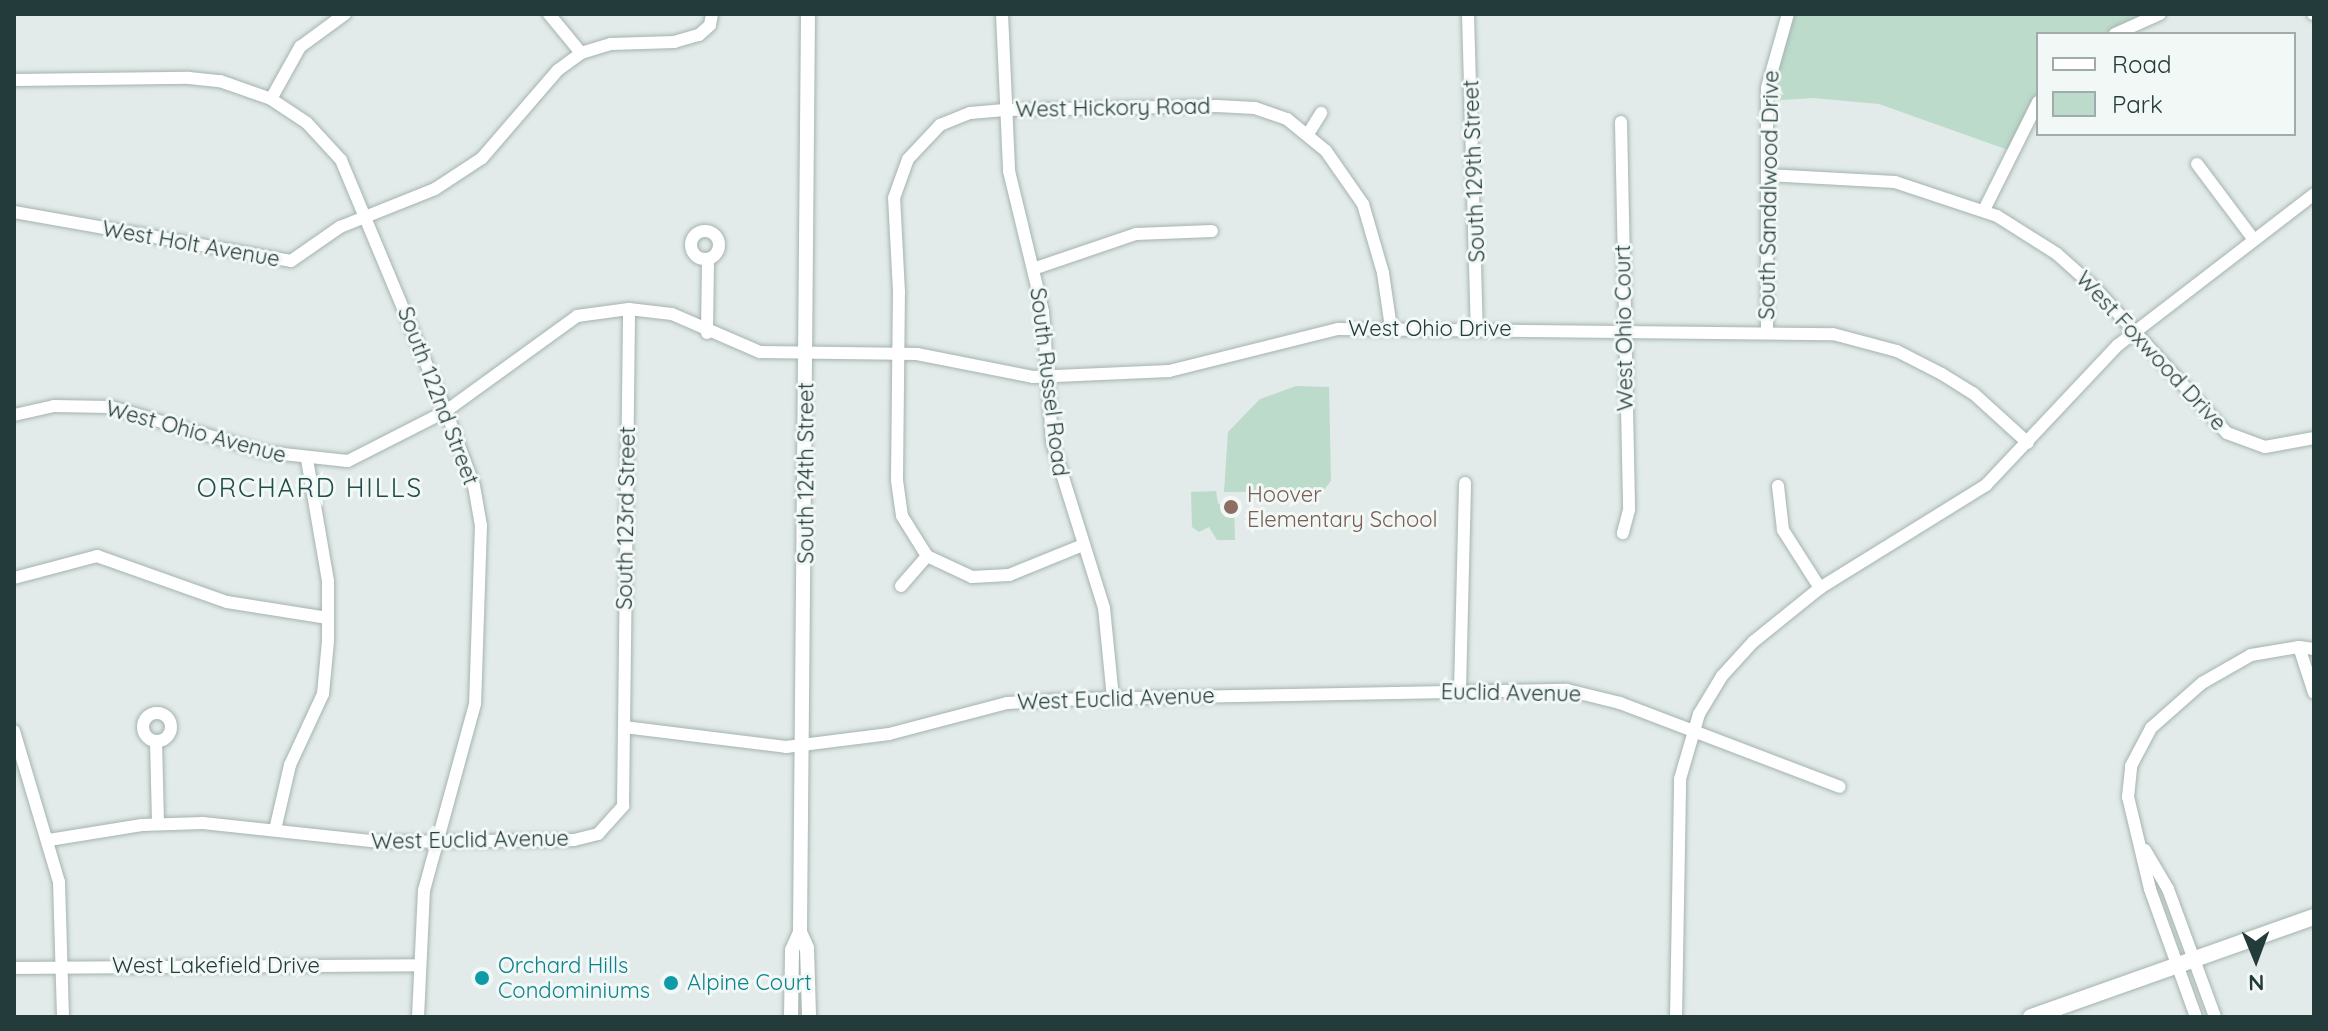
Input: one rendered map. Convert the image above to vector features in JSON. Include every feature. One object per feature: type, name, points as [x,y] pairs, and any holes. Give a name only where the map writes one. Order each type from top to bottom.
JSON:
[{"type":"main road","points":[[2031,1017],[2314,917]]},
{"type":"street","points":[[271,99],[300,47],[345,14]]},
{"type":"street","points":[[549,14],[581,53]]},
{"type":"street","name":"West Holt Avenue","points":[[14,212],[291,261],[323,236],[435,189],[482,158],[558,70],[581,53],[611,44],[674,42],[699,35],[710,25],[712,14]]},
{"type":"street","name":"South 124th Street","points":[[791,1017],[792,950],[800,932],[808,14]]},
{"type":"street","name":"South Russel Road","points":[[1002,14],[1009,171],[1033,269],[1059,477],[1104,608],[1113,698]]},
{"type":"street","name":"South 129th Street","points":[[1468,14],[1477,329]]},
{"type":"street","name":"South Sandalwood Drive","points":[[1767,332],[1770,65],[1788,14]]},
{"type":"street","points":[[2120,32],[2160,14]]},
{"type":"street","name":"South 122nd Street","points":[[14,80],[189,78],[220,81],[271,99],[307,123],[341,160],[367,217],[474,486],[482,585],[475,704],[435,842],[419,925],[418,1017]]},
{"type":"street","name":"West Hickory Road","points":[[927,556],[912,539],[900,503],[894,208],[901,174],[915,148],[940,125],[970,113],[1005,110],[1239,106],[1273,113],[1308,134],[1363,204],[1383,273],[1391,328]]},
{"type":"street","points":[[1984,210],[2036,106]]},
{"type":"street","points":[[1308,134],[1321,113]]},
{"type":"street","name":"West Ohio Court","points":[[1621,122],[1629,510],[1623,533]]},
{"type":"street","points":[[2197,164],[2254,240]]},
{"type":"street","name":"West Foxwood Drive","points":[[1767,175],[1895,182],[1984,210],[2057,254],[2227,433],[2265,447],[2314,438]]},
{"type":"street","points":[[1676,1017],[1678,805],[1693,730],[1730,665],[1820,588],[1961,503],[2028,443],[2133,332],[2314,194]]},
{"type":"street","points":[[1033,269],[1136,234],[1212,231]]},
{"type":"street","points":[[707,333],[708,259]]},
{"type":"street","name":"West Ohio Avenue","points":[[14,415],[54,406],[111,407],[307,460],[361,457],[446,411],[577,316],[629,309],[672,314],[707,333],[760,352],[806,353]]},
{"type":"street","name":"South 123rd Street","points":[[624,727],[629,309]]},
{"type":"street","name":"West Ohio Drive","points":[[806,353],[899,353],[1014,376],[1048,377],[1169,371],[1318,332],[1391,328],[1833,334],[1897,351],[1973,393],[2028,443]]},
{"type":"street","points":[[275,830],[290,765],[323,694],[328,581],[307,460]]},
{"type":"street","points":[[1460,690],[1465,483]]},
{"type":"street","points":[[1778,486],[1783,530],[1820,588]]},
{"type":"street","points":[[901,586],[927,556],[950,571],[988,578],[1009,575],[1083,545]]},
{"type":"street","points":[[14,578],[97,556],[227,602],[328,618]]},
{"type":"street","points":[[2299,647],[2314,693]]},
{"type":"street","points":[[2196,1017],[2158,912],[2128,781],[2135,753],[2151,728],[2202,683],[2239,661],[2272,649],[2314,649]]},
{"type":"street","name":"Euclid Avenue","points":[[1324,693],[1460,690],[1585,693],[1693,730],[1840,787]]},
{"type":"street","name":"West Euclid Avenue","points":[[49,840],[158,824],[275,830],[380,842],[574,840],[598,834],[623,806],[624,727],[741,745],[803,745],[889,734],[1007,703],[1324,693]]},
{"type":"street","points":[[14,731],[19,767],[49,840],[60,897],[63,1017]]},
{"type":"street","points":[[156,741],[158,824]]},
{"type":"street","points":[[2143,847],[2174,906],[2215,1017]]},
{"type":"street","points":[[2158,912],[2174,906]]},
{"type":"street","name":"South 124th Street","points":[[800,932],[807,948],[809,1017]]},
{"type":"street","name":"West Lakefield Drive","points":[[14,968],[418,965]]},
{"type":"green space","points":[[1789,14],[2160,14],[2120,32],[2036,32],[2036,106],[2011,151],[1879,104],[1813,98],[1767,101]]},
{"type":"green space","points":[[1296,386],[1329,387],[1331,481],[1323,491],[1224,492],[1228,432],[1260,399]]},
{"type":"green space","points":[[1216,491],[1218,504],[1234,503],[1235,540],[1217,540],[1209,527],[1199,532],[1192,527],[1191,492]]},
{"type":"place","name":"Hoover Elementary School","points":[[1231,507]]},
{"type":"place","name":"Orchard Hills Condominiums","points":[[482,978]]},
{"type":"place","name":"Alpine Court","points":[[671,983]]},
{"type":"district","name":"ORCHARD HILLS","points":[[310,488]]}]
